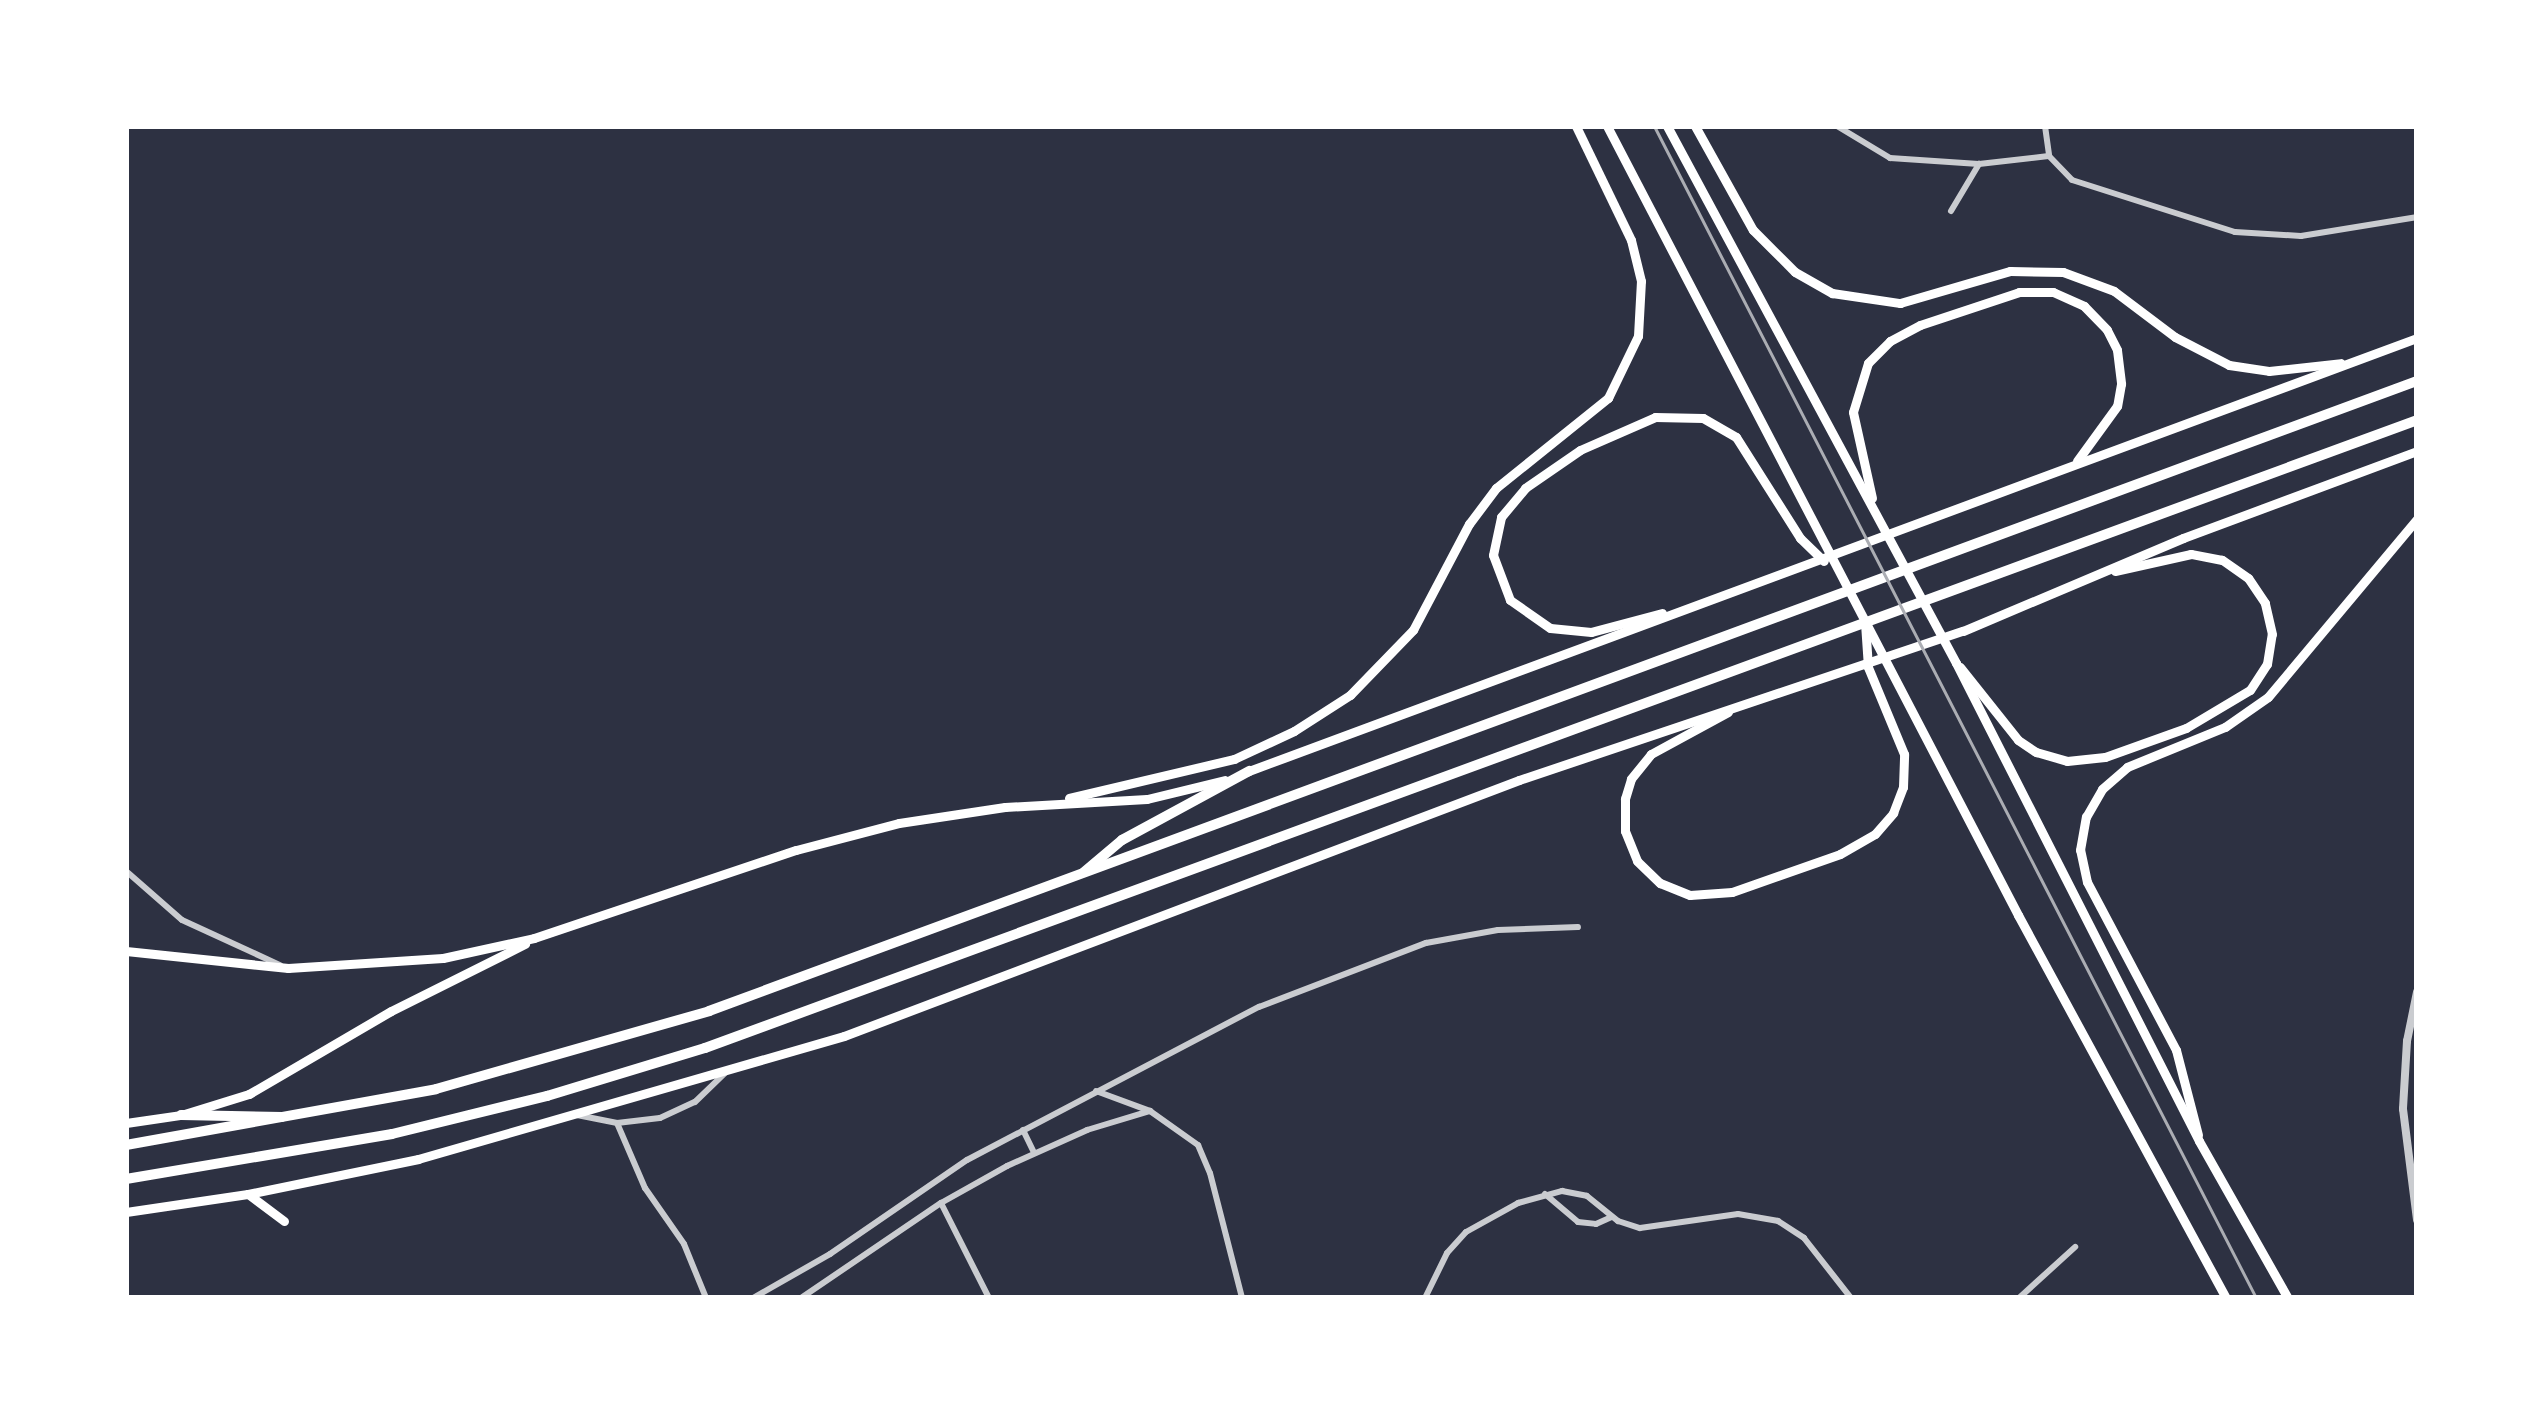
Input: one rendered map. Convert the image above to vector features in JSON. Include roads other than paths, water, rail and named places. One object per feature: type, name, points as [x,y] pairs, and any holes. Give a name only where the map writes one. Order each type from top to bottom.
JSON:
[{"type":"highway","points":[[1051,804],[1234,759],[1294,731],[1350,695],[1413,630],[1469,524],[1496,488],[1608,398],[1634,349],[1641,280],[1630,240],[1576,126]]},
{"type":"highway","points":[[1607,126],[1835,567],[2226,1298]]},
{"type":"highway","points":[[1667,126],[1955,663],[2198,1141],[2288,1298]]},
{"type":"highway","points":[[1695,126],[1736,205],[1762,241],[1796,272],[1832,293],[1900,303],[2010,271],[2049,270],[2114,291],[2175,338],[2229,364],[2269,371],[2352,362]]},
{"type":"highway","points":[[1871,503],[1853,412],[1859,381],[1875,355],[1899,336],[1986,301],[2030,291],[2074,300],[2107,330],[2121,373],[2112,416],[2074,465]]},
{"type":"highway","points":[[126,951],[288,968],[412,962],[534,938],[865,831],[969,811],[1166,796],[1249,771],[2417,338]]},
{"type":"highway","points":[[126,1145],[292,1119],[488,1076],[643,1033],[1079,878],[2417,381]]},
{"type":"highway","points":[[1685,609],[1581,632],[1550,628],[1524,614],[1500,584],[1494,545],[1508,506],[1534,480],[1636,424],[1674,414],[1703,418],[1743,444],[1800,538],[1835,567]]},
{"type":"highway","points":[[126,1179],[266,1158],[446,1122],[726,1041],[2417,420]]},
{"type":"highway","points":[[126,1212],[248,1194],[418,1159],[881,1024],[1389,828],[1737,705],[1918,648],[2417,451]]},
{"type":"highway","points":[[2198,1141],[2182,1064],[2084,872],[2086,817],[2102,789],[2127,767],[2225,727],[2268,697],[2417,519]]},
{"type":"highway","points":[[1955,663],[2026,746],[2056,759],[2096,759],[2199,722],[2250,691],[2272,644],[2269,613],[2255,585],[2231,565],[2202,555],[2104,572]]},
{"type":"highway","points":[[1737,705],[1651,754],[1631,779],[1624,799],[1625,831],[1637,861],[1660,883],[1690,895],[1732,892],[1831,857],[1868,840],[1893,813],[1903,788],[1904,754],[1871,676],[1865,623]]},
{"type":"highway","points":[[1079,878],[1122,840],[1249,771]]},
{"type":"highway","points":[[181,1115],[271,1084],[391,1012],[534,938]]},
{"type":"highway","points":[[126,1123],[248,1113],[292,1119]]},
{"type":"highway","points":[[248,1194],[284,1221]]},
{"type":"street","points":[[1837,126],[1882,156],[1979,164],[2049,156]]},
{"type":"street","points":[[2044,126],[2049,156],[2078,183],[2248,234],[2302,236],[2417,217]]},
{"type":"street","points":[[1951,211],[1979,164]]},
{"type":"street","points":[[126,871],[182,920],[288,968]]},
{"type":"street","points":[[753,1298],[830,1254],[968,1160],[1259,1007],[1403,950],[1486,932],[1578,927]]},
{"type":"street","points":[[2417,992],[2405,1057],[2403,1109],[2417,1220]]},
{"type":"street","points":[[577,1115],[616,1123],[652,1120],[684,1108],[732,1066]]},
{"type":"street","points":[[1096,1091],[1150,1112],[1188,1134],[1205,1158],[1242,1298]]},
{"type":"street","points":[[805,1298],[940,1204],[1034,1154],[1105,1123],[1150,1112]]},
{"type":"street","points":[[616,1123],[645,1189],[683,1244],[706,1298]]},
{"type":"street","points":[[1024,1130],[1034,1154]]},
{"type":"street","points":[[1545,1194],[1578,1222],[1595,1224],[1612,1217]]},
{"type":"street","points":[[1425,1298],[1447,1253],[1466,1232],[1545,1194],[1587,1196],[1612,1217],[1640,1228],[1738,1214],[1768,1217],[1804,1238],[1851,1298]]},
{"type":"street","points":[[940,1204],[989,1298]]},
{"type":"street","points":[[2019,1298],[2075,1247]]},
{"type":"railway","points":[[1654,126],[2256,1298]]}]
